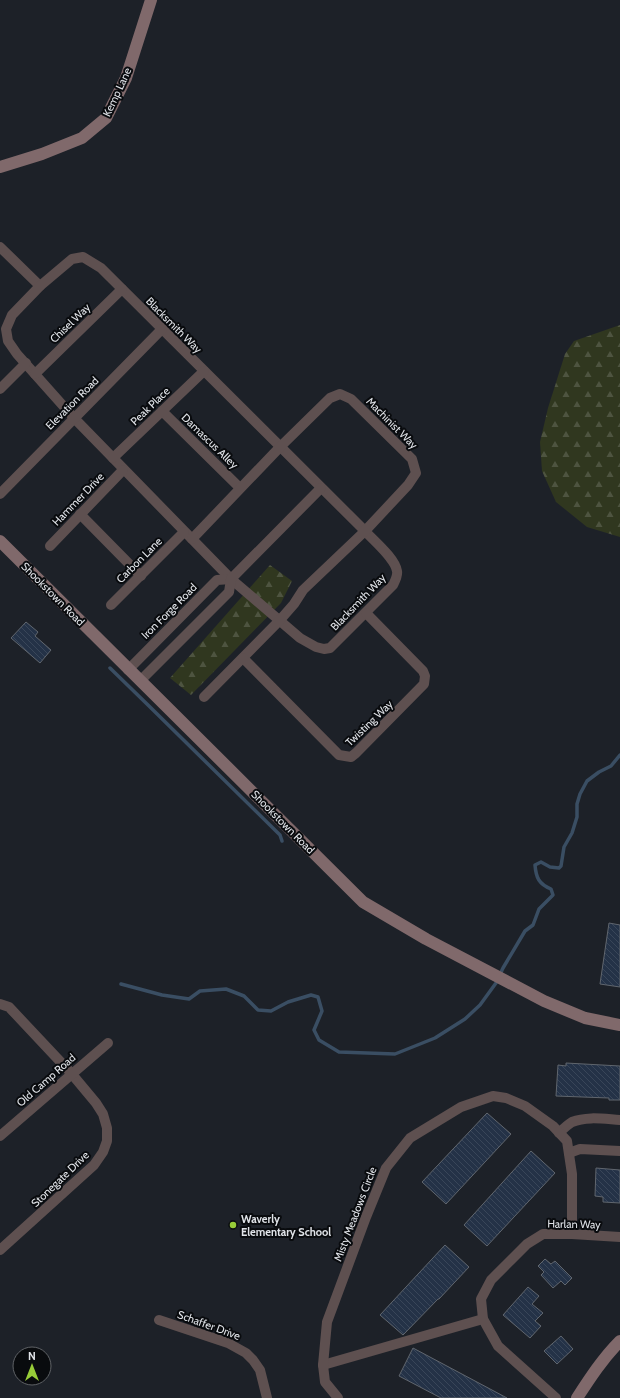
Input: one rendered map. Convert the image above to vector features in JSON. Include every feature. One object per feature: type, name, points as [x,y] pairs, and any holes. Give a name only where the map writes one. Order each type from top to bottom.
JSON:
[{"type":"street","name":"Kemp Lane","points":[[0,167],[42,154],[82,138],[106,118],[126,78],[152,0]]},
{"type":"street","points":[[0,247],[40,286]]},
{"type":"street","name":"Blacksmith Way","points":[[83,257],[102,268],[388,555],[395,565],[397,579],[366,613],[330,648],[324,649],[316,647],[300,638],[231,579],[123,470],[74,418],[8,341],[6,329],[12,315],[40,286],[72,259],[83,257]]},
{"type":"street","name":"Chisel Way","points":[[35,374],[122,289]]},
{"type":"street","name":"Elevation Road","points":[[0,494],[162,329]]},
{"type":"street","points":[[0,389],[26,363]]},
{"type":"street","name":"Peak Place","points":[[112,458],[204,371]]},
{"type":"street","name":"Machinist Way","points":[[188,535],[240,488],[330,398],[340,394],[350,399],[412,459],[416,473],[408,485],[365,531],[303,590],[294,604],[280,620],[204,697]]},
{"type":"street","name":"Damascus Alley","points":[[162,411],[240,488]]},
{"type":"street","name":"Hammer Drive","points":[[50,546],[123,470]]},
{"type":"street","name":"Iron Forge Road","points":[[140,681],[229,592],[231,579],[321,488]]},
{"type":"street","points":[[80,514],[142,576]]},
{"type":"street","name":"Carbon Lane","points":[[111,605],[188,535]]},
{"type":"street","name":"Shookstown Road","points":[[0,541],[128,670],[363,902],[426,939],[544,1001],[585,1018],[618,1023]]},
{"type":"street","name":"Iron Forge Road","points":[[128,670],[217,580],[231,579]]},
{"type":"street","name":"Twisting Way","points":[[243,658],[340,755],[351,757],[424,684],[425,676],[423,671],[366,613]]},
{"type":"street","name":"Stonegate Drive","points":[[0,1004],[9,1008],[71,1073],[96,1103],[103,1114],[107,1128],[107,1141],[103,1152],[94,1165],[0,1250]]},
{"type":"street","name":"Old Camp Road","points":[[0,1136],[71,1073],[108,1043]]},
{"type":"street","name":"Misty Meadows Circle","points":[[338,1398],[325,1382],[323,1365],[327,1322],[366,1216],[386,1168],[410,1138],[461,1106],[493,1096],[506,1098],[525,1106],[553,1126],[567,1142],[572,1174],[572,1234]]},
{"type":"street","points":[[559,1133],[570,1123],[581,1119],[594,1118],[620,1120]]},
{"type":"street","points":[[569,1153],[580,1149],[620,1151]]},
{"type":"street","name":"Harlan Way","points":[[556,1398],[498,1346],[483,1319],[481,1299],[491,1280],[527,1244],[544,1234],[620,1237]]},
{"type":"street","points":[[323,1365],[483,1319]]},
{"type":"street","name":"Schaffer Drive","points":[[159,1320],[228,1343],[246,1353],[260,1370],[268,1398]]},
{"type":"street","points":[[577,1398],[607,1355],[620,1341]]},
{"type":"green space","points":[[620,325],[620,537],[587,527],[556,502],[542,471],[540,442],[548,408],[565,354],[574,341]]},
{"type":"green space","points":[[270,565],[292,581],[281,603],[191,695],[170,678]]},
{"type":"building","points":[[26,622],[38,632],[35,636],[51,650],[40,663],[11,638]]},
{"type":"building","points":[[609,923],[620,925],[620,987],[600,984]]},
{"type":"building","points":[[566,1063],[620,1066],[620,1100],[609,1100],[609,1098],[556,1096],[558,1065],[566,1066]]},
{"type":"building","points":[[487,1113],[511,1134],[446,1204],[422,1182]]},
{"type":"building","points":[[531,1151],[555,1173],[487,1246],[464,1225]]},
{"type":"building","points":[[596,1168],[620,1170],[620,1203],[603,1202],[603,1197],[595,1196]]},
{"type":"building","points":[[445,1245],[469,1267],[403,1335],[380,1315]]},
{"type":"building","points":[[545,1259],[551,1264],[555,1261],[572,1278],[565,1285],[561,1281],[553,1288],[541,1275],[544,1272],[538,1266]]},
{"type":"building","points":[[528,1287],[539,1296],[532,1304],[543,1313],[535,1321],[541,1326],[530,1338],[503,1315]]},
{"type":"building","points":[[561,1336],[573,1349],[557,1364],[544,1351]]},
{"type":"building","points":[[413,1348],[507,1398],[441,1398],[399,1376]]},
{"type":"waterway","points":[[110,668],[280,835],[282,841]]},
{"type":"waterway","points":[[121,984],[162,995],[189,999],[200,991],[226,989],[244,996],[258,1010],[271,1011],[288,1002],[311,995],[318,997],[322,1011],[314,1030],[319,1040],[339,1052],[395,1054],[435,1038],[465,1019],[480,1005],[496,983],[525,931],[533,925],[539,909],[553,895],[551,889],[539,880],[536,874],[535,865],[541,862],[550,867],[559,868],[561,866],[564,847],[572,833],[577,817],[577,804],[580,794],[587,781],[599,772],[611,766],[620,755]]},
{"type":"place","name":"Waverly Elementary School","points":[[233,1225]]}]
